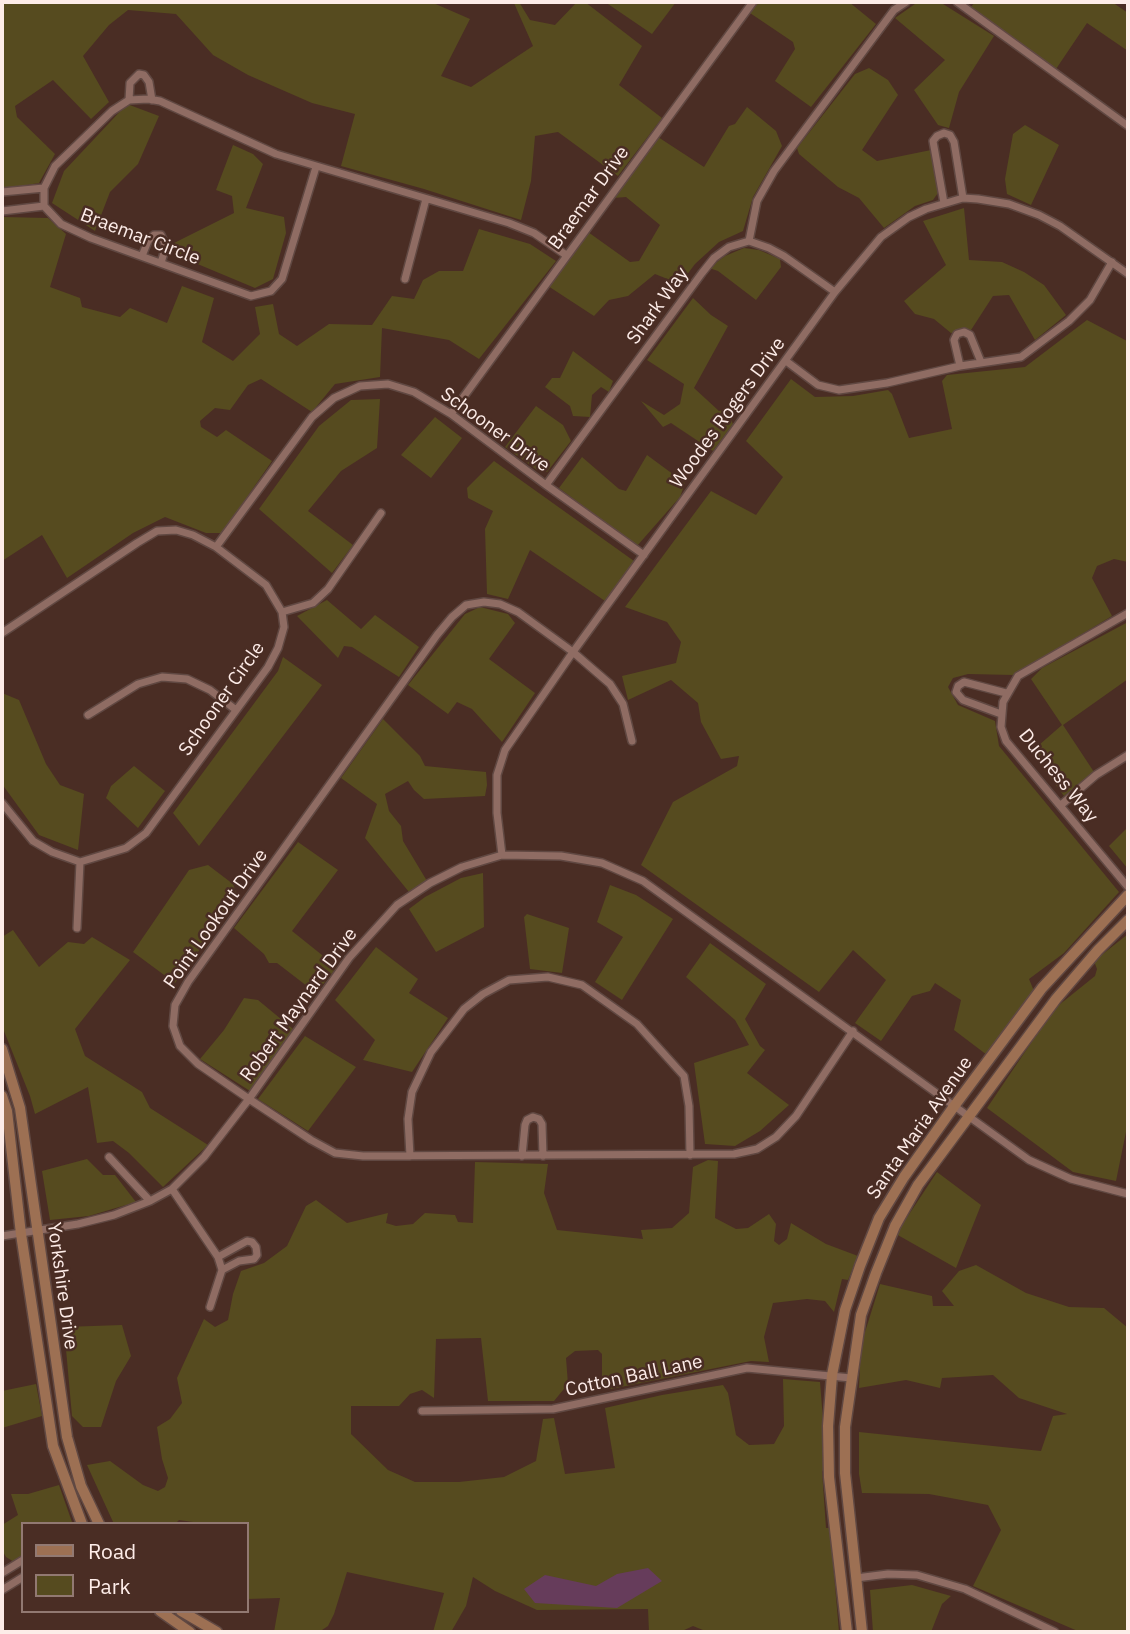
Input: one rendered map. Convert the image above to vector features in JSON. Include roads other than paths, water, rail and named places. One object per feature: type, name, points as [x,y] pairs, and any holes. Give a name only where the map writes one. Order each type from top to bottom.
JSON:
[{"type":"street","name":"Braemar Drive","points":[[451,414],[753,2]]},
{"type":"street","points":[[835,292],[784,256],[749,241],[757,201],[774,171],[894,10],[906,2]]},
{"type":"street","points":[[957,2],[1128,126]]},
{"type":"street","points":[[129,100],[130,83],[139,74],[144,75],[149,82],[152,100]]},
{"type":"street","points":[[2,211],[44,206],[44,188],[55,166],[112,111],[129,100],[152,100],[160,101],[276,154],[509,223],[534,233],[566,255]]},
{"type":"street","points":[[944,202],[933,141],[944,133],[950,135],[954,142],[963,198]]},
{"type":"street","name":"Braemar Circle","points":[[44,206],[61,224],[91,239],[251,296],[271,290],[282,279],[316,167]]},
{"type":"street","points":[[2,192],[44,188]]},
{"type":"street","name":"Woodes Rogers Drive","points":[[502,855],[496,775],[505,750],[573,652],[835,292],[881,237],[909,217],[944,202],[963,198],[1009,204],[1039,215],[1128,274]]},
{"type":"street","points":[[405,279],[426,199]]},
{"type":"street","points":[[142,256],[148,241],[155,235],[161,235],[166,246],[161,262]]},
{"type":"street","name":"Shark Way","points":[[546,485],[714,258],[729,247],[749,241]]},
{"type":"street","points":[[786,361],[818,385],[838,390],[887,383],[981,362],[1021,357],[1040,345],[1090,300],[1112,262]]},
{"type":"street","points":[[960,366],[954,340],[957,334],[964,332],[970,335],[981,362]]},
{"type":"street","name":"Schooner Drive","points":[[216,547],[312,417],[334,398],[360,386],[388,384],[414,392],[451,414],[644,555]]},
{"type":"street","points":[[2,633],[157,531],[176,530],[194,535],[216,547],[266,585],[282,612],[313,603],[328,589],[381,513]]},
{"type":"street","name":"Point Lookout Drive","points":[[632,741],[623,704],[610,684],[573,652],[518,612],[500,604],[484,602],[466,605],[437,635],[188,982],[175,1005],[173,1027],[180,1046],[198,1064],[311,1140],[335,1153],[363,1156],[690,1155],[734,1154],[757,1149],[776,1137],[796,1116],[853,1031]]},
{"type":"street","name":"Schooner Circle","points":[[80,862],[126,848],[146,833],[268,667],[278,648],[284,627],[282,612]]},
{"type":"street","points":[[1001,714],[963,700],[956,692],[958,686],[964,682],[1006,693],[1018,677],[1128,613]]},
{"type":"street","points":[[88,715],[138,684],[162,677],[187,679],[210,690],[236,710]]},
{"type":"street","name":"Duchess Way","points":[[1006,693],[1001,714],[1001,727],[1006,741],[1128,887]]},
{"type":"street","points":[[1061,805],[1096,775],[1128,755]]},
{"type":"street","points":[[2,803],[33,841],[52,852],[80,862],[77,928]]},
{"type":"street","name":"Robert Maynard Drive","points":[[2,1236],[36,1232],[114,1215],[172,1189],[204,1157],[249,1099],[349,958],[397,905],[430,883],[462,867],[502,855],[561,856],[602,863],[643,881],[1029,1160],[1071,1179],[1128,1194]]},
{"type":"street","name":"Santa Maria Avenue","points":[[848,1632],[829,1477],[828,1426],[832,1376],[845,1310],[879,1218],[904,1177],[955,1105],[1042,988],[1128,895]]},
{"type":"street","name":"Santa Maria Avenue","points":[[863,1632],[845,1473],[845,1427],[861,1315],[895,1226],[918,1185],[1056,999],[1128,920]]},
{"type":"street","points":[[410,1156],[408,1119],[412,1092],[430,1052],[464,1009],[482,994],[509,980],[548,977],[582,985],[637,1024],[684,1076],[689,1106],[690,1155]]},
{"type":"street","name":"Yorkshire Drive","points":[[2,1049],[20,1108],[66,1437],[80,1486],[97,1520]]},
{"type":"street","name":"Yorkshire Drive","points":[[2,1096],[7,1111],[21,1234],[53,1446],[81,1522]]},
{"type":"street","points":[[522,1156],[525,1125],[527,1120],[533,1117],[539,1119],[542,1124],[543,1156]]},
{"type":"street","points":[[109,1157],[150,1201]]},
{"type":"street","points":[[172,1189],[218,1257],[222,1270],[211,1307]]},
{"type":"street","points":[[218,1257],[247,1241],[256,1247],[257,1255],[254,1259],[239,1261],[222,1270]]},
{"type":"street","points":[[845,1310],[861,1315]]},
{"type":"street","name":"Cotton Ball Lane","points":[[422,1411],[553,1409],[747,1368],[851,1378]]},
{"type":"street","points":[[829,1477],[845,1473]]},
{"type":"street","points":[[838,1552],[853,1551]]},
{"type":"street","points":[[2,1573],[21,1561]]},
{"type":"street","points":[[856,1578],[888,1574],[918,1576],[965,1589],[1055,1632]]},
{"type":"street","points":[[2,1590],[21,1578]]},
{"type":"street","points":[[163,1613],[190,1632]]},
{"type":"street","points":[[184,1613],[217,1632]]}]
